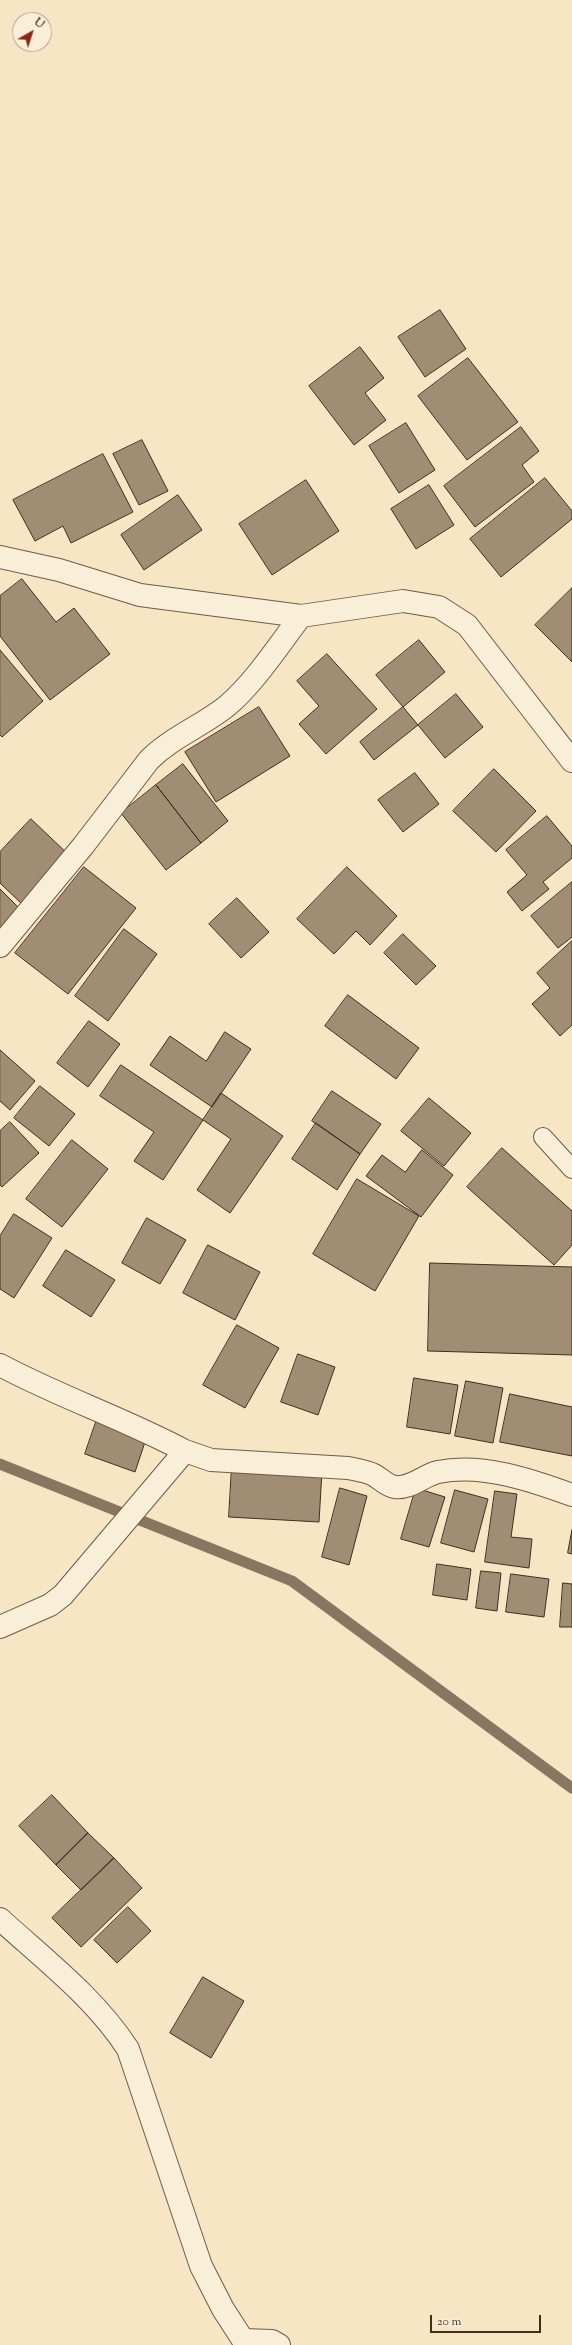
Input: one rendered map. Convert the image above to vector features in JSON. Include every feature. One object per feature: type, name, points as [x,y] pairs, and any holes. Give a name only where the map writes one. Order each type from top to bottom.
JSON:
[{"type":"street","points":[[0,557],[59,570],[140,595],[301,616],[403,601],[439,607],[467,625],[572,762]]},
{"type":"street","points":[[0,946],[82,846],[149,760],[161,747],[211,717],[243,691],[301,616]]},
{"type":"street","points":[[0,1365],[41,1387],[154,1434],[185,1450],[211,1460],[348,1468],[365,1471],[395,1487],[409,1485],[436,1472],[458,1469],[482,1471],[537,1482],[572,1495]]},
{"type":"street","points":[[0,1627],[50,1604],[64,1595],[185,1450]]},
{"type":"street","points":[[0,1919],[97,2008],[112,2024],[128,2049],[201,2266],[240,2342],[272,2341],[279,2345]]},
{"type":"lane","points":[[543,1137],[572,1168]]},
{"type":"building","points":[[440,310],[466,349],[425,377],[398,337]]},
{"type":"building","points":[[360,347],[384,378],[365,393],[386,420],[354,445],[309,386]]},
{"type":"building","points":[[468,358],[518,422],[467,460],[418,396]]},
{"type":"building","points":[[406,423],[435,470],[399,493],[369,446]]},
{"type":"building","points":[[521,427],[539,451],[522,465],[534,482],[475,527],[444,486]]},
{"type":"building","points":[[142,440],[168,491],[139,505],[113,454]]},
{"type":"building","points":[[103,454],[133,512],[71,543],[63,526],[35,541],[13,500]]},
{"type":"building","points":[[545,478],[572,511],[572,519],[501,577],[470,539]]},
{"type":"building","points":[[306,480],[339,531],[272,575],[239,524]]},
{"type":"building","points":[[429,485],[454,525],[416,549],[391,509]]},
{"type":"building","points":[[178,495],[202,530],[144,570],[121,535]]},
{"type":"building","points":[[22,579],[56,622],[74,608],[110,654],[50,700],[0,636],[0,596]]},
{"type":"building","points":[[572,588],[572,662],[535,625]]},
{"type":"building","points":[[419,640],[445,672],[403,707],[376,675]]},
{"type":"building","points":[[0,650],[43,701],[2,737],[0,735]]},
{"type":"building","points":[[327,654],[377,709],[326,754],[299,724],[319,706],[297,681]]},
{"type":"building","points":[[456,694],[483,727],[445,758],[418,725]]},
{"type":"building","points":[[259,707],[290,756],[216,802],[185,752]]},
{"type":"building","points":[[403,707],[418,725],[374,760],[360,742]]},
{"type":"building","points":[[183,764],[228,821],[201,843],[156,785]]},
{"type":"building","points":[[494,769],[536,811],[496,852],[453,811]]},
{"type":"building","points":[[415,773],[439,804],[403,832],[378,800]]},
{"type":"building","points":[[156,785],[201,843],[166,870],[121,813]]},
{"type":"building","points":[[547,816],[572,846],[572,858],[543,882],[549,889],[522,911],[507,892],[527,875],[506,850]]},
{"type":"building","points":[[31,819],[70,856],[23,905],[0,883],[0,852]]},
{"type":"building","points":[[84,867],[136,908],[68,994],[15,953]]},
{"type":"building","points":[[347,867],[397,916],[370,945],[356,931],[334,954],[297,919]]},
{"type":"building","points":[[572,882],[572,937],[558,948],[531,916]]},
{"type":"building","points":[[0,889],[20,909],[0,929]]},
{"type":"building","points":[[237,898],[269,932],[241,958],[209,924]]},
{"type":"building","points":[[124,929],[157,954],[108,1021],[75,996]]},
{"type":"building","points":[[403,934],[436,966],[416,985],[384,953]]},
{"type":"building","points":[[572,941],[572,1025],[560,1036],[532,1004],[550,988],[537,973]]},
{"type":"building","points":[[348,995],[419,1048],[396,1079],[325,1026]]},
{"type":"building","points":[[89,1021],[120,1044],[88,1087],[57,1063]]},
{"type":"building","points":[[225,1032],[251,1049],[212,1107],[150,1065],[170,1036],[206,1061]]},
{"type":"building","points":[[0,1050],[35,1081],[10,1110],[0,1101]]},
{"type":"building","points":[[121,1065],[203,1120],[163,1180],[134,1161],[154,1132],[100,1096]]},
{"type":"building","points":[[40,1086],[75,1114],[49,1146],[14,1118]]},
{"type":"building","points":[[332,1091],[381,1124],[360,1154],[312,1121]]},
{"type":"building","points":[[221,1093],[283,1136],[230,1213],[197,1190],[231,1139],[203,1120]]},
{"type":"building","points":[[429,1098],[471,1133],[444,1166],[401,1131]]},
{"type":"building","points":[[10,1122],[39,1153],[2,1187],[0,1185],[0,1131]]},
{"type":"building","points":[[316,1123],[360,1154],[337,1190],[292,1159]]},
{"type":"building","points":[[72,1140],[108,1169],[62,1227],[26,1199]]},
{"type":"building","points":[[502,1148],[572,1211],[572,1245],[554,1265],[467,1187]]},
{"type":"building","points":[[422,1150],[453,1175],[421,1217],[366,1176],[382,1155],[405,1172]]},
{"type":"building","points":[[357,1179],[419,1216],[375,1291],[313,1254]]},
{"type":"building","points":[[14,1214],[52,1238],[14,1298],[0,1289],[0,1236]]},
{"type":"building","points":[[147,1218],[186,1240],[160,1284],[122,1263]]},
{"type":"building","points":[[208,1245],[260,1272],[235,1320],[183,1293]]},
{"type":"building","points":[[66,1250],[115,1280],[91,1317],[43,1286]]},
{"type":"building","points":[[430,1263],[572,1267],[572,1355],[428,1351]]},
{"type":"building","points":[[237,1325],[279,1348],[245,1408],[203,1385]]},
{"type":"building","points":[[298,1354],[335,1367],[318,1415],[281,1402]]},
{"type":"building","points":[[414,1378],[458,1385],[450,1434],[407,1427]]},
{"type":"building","points":[[466,1381],[503,1388],[493,1443],[455,1436]]},
{"type":"building","points":[[510,1394],[572,1407],[572,1456],[500,1442]]},
{"type":"building","points":[[96,1422],[146,1439],[135,1472],[85,1454]]},
{"type":"building","points":[[232,1466],[322,1471],[319,1522],[229,1517]]},
{"type":"building","points":[[340,1488],[367,1496],[349,1565],[322,1557]]},
{"type":"building","points":[[416,1488],[445,1497],[429,1547],[401,1539]]},
{"type":"building","points":[[455,1490],[488,1499],[474,1552],[441,1543]]},
{"type":"building","points":[[495,1491],[517,1494],[511,1537],[532,1539],[529,1568],[485,1562]]},
{"type":"building","points":[[572,1530],[572,1554],[568,1553]]},
{"type":"building","points":[[437,1564],[471,1569],[467,1600],[433,1595]]},
{"type":"building","points":[[481,1571],[501,1573],[497,1611],[476,1608]]},
{"type":"building","points":[[511,1574],[549,1579],[544,1617],[506,1612]]},
{"type":"building","points":[[563,1583],[572,1584],[572,1627],[560,1627]]},
{"type":"building","points":[[52,1795],[88,1833],[56,1865],[19,1826]]},
{"type":"building","points":[[88,1833],[114,1858],[81,1890],[56,1865]]},
{"type":"building","points":[[114,1858],[142,1888],[81,1947],[52,1918]]},
{"type":"building","points":[[128,1907],[151,1931],[117,1963],[94,1940]]},
{"type":"building","points":[[203,1977],[244,2001],[211,2058],[170,2033]]},
{"type":"waterway","points":[[0,1464],[292,1581],[572,1788]]}]
